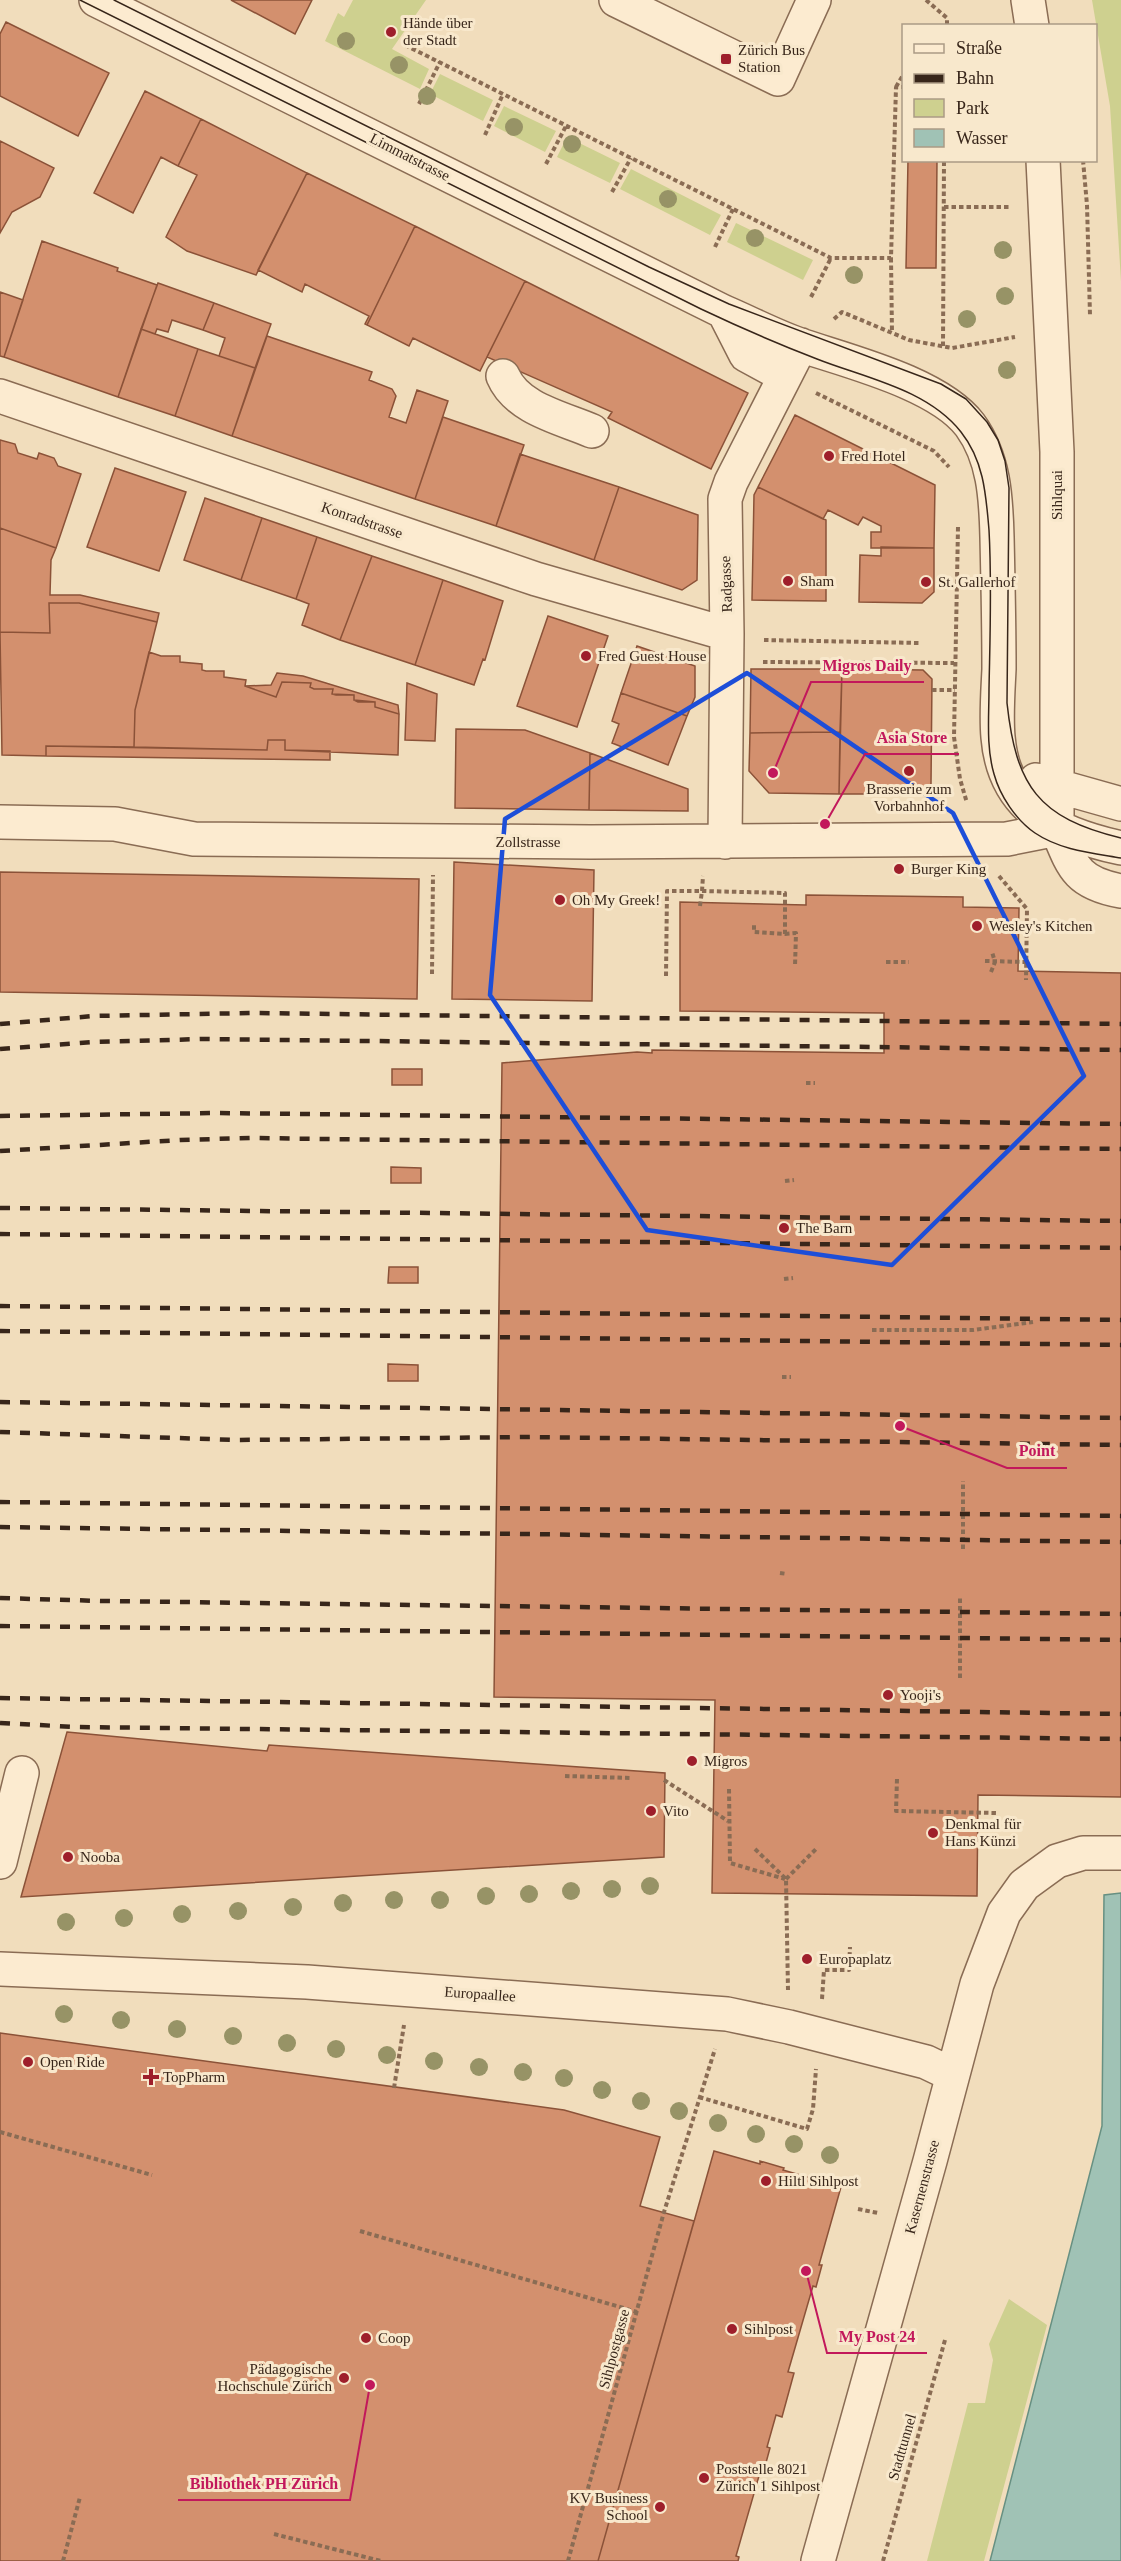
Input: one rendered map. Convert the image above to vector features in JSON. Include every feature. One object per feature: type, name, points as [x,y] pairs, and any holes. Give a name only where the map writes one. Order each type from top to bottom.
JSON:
[{"type":"street","name":"Limmatstrasse","points":[[96,0],[724,312],[812,349],[914,385],[946,402],[969,423],[985,450],[993,480],[996,505],[999,616],[998,737],[1004,769],[1013,791],[1031,810],[1057,829]]},
{"type":"street","points":[[616,0],[778,79],[814,0]]},
{"type":"street","points":[[1028,0],[1032,24]]},
{"type":"street","name":"Sihlquai","points":[[1043,162],[1057,452],[1057,829]]},
{"type":"street","points":[[724,312],[746,355],[796,382]]},
{"type":"street","name":"Radgasse","points":[[725,842],[740,637],[724,499],[731,482],[796,382],[812,349]]},
{"type":"street","points":[[503,376],[507,385],[520,399],[592,431]]},
{"type":"street","name":"Konradstrasse","points":[[0,396],[536,579],[740,637]]},
{"type":"street","points":[[998,737],[1016,765],[1030,777],[1056,787],[1121,804]]},
{"type":"street","name":"Zollstrasse","points":[[0,822],[115,824],[194,839],[725,842],[993,839],[1057,829]]},
{"type":"street","points":[[1057,829],[1090,841],[1121,848]]},
{"type":"street","points":[[1057,829],[1071,862],[1086,881],[1121,891]]},
{"type":"street","points":[[0,1862],[22,1773]]},
{"type":"street","name":"Kasernenstrasse","points":[[818,2561],[930,2161],[976,1984],[1004,1913],[1024,1885],[1057,1861],[1083,1853],[1121,1853]]},
{"type":"street","name":"Europaallee","points":[[0,1969],[295,1981],[727,2014],[789,2027],[926,2062],[951,2074]]},
{"type":"path","points":[[926,0],[947,18],[947,24]]},
{"type":"path","points":[[405,45],[831,258],[891,258]]},
{"type":"path","points":[[419,104],[440,62]]},
{"type":"path","points":[[892,333],[891,258],[896,87],[902,77]]},
{"type":"path","points":[[896,87],[902,87]]},
{"type":"path","points":[[486,135],[504,94]]},
{"type":"path","points":[[546,164],[566,126]]},
{"type":"path","points":[[612,192],[630,158]]},
{"type":"path","points":[[943,346],[944,162]]},
{"type":"path","points":[[1083,162],[1086,179],[1089,299]]},
{"type":"path","points":[[944,207],[1020,207]]},
{"type":"path","points":[[716,247],[733,209]]},
{"type":"path","points":[[811,297],[831,258]]},
{"type":"path","points":[[842,312],[909,340],[952,348],[1017,336]]},
{"type":"path","points":[[796,382],[934,451],[950,468],[953,477]]},
{"type":"path","points":[[958,517],[954,663],[955,755],[960,779],[993,839],[1003,882],[1027,909],[1026,980]]},
{"type":"path","points":[[740,637],[919,643]]},
{"type":"path","points":[[759,662],[954,663]]},
{"type":"path","points":[[932,690],[955,690]]},
{"type":"path","points":[[700,906],[703,872]]},
{"type":"path","points":[[666,976],[667,891],[785,893],[785,934]]},
{"type":"path","points":[[432,974],[433,893]]},
{"type":"path","points":[[754,923],[754,932],[796,933],[795,966]]},
{"type":"path","points":[[992,952],[995,962],[992,972]]},
{"type":"path","points":[[985,961],[1027,962]]},
{"type":"path","points":[[885,962],[909,962]]},
{"type":"path","points":[[806,1083],[815,1083]]},
{"type":"path","points":[[785,1181],[794,1180]]},
{"type":"path","points":[[784,1279],[793,1278]]},
{"type":"path","points":[[872,1330],[973,1330],[1033,1322]]},
{"type":"path","points":[[782,1377],[791,1377]]},
{"type":"path","points":[[963,1481],[963,1549]]},
{"type":"path","points":[[780,1574],[787,1574]]},
{"type":"path","points":[[960,1598],[960,1678]]},
{"type":"path","points":[[565,1776],[630,1778]]},
{"type":"path","points":[[897,1779],[896,1811],[996,1813]]},
{"type":"path","points":[[664,1780],[729,1821]]},
{"type":"path","points":[[729,1788],[730,1863],[786,1879]]},
{"type":"path","points":[[755,1849],[786,1879],[787,1955]]},
{"type":"path","points":[[786,1879],[816,1849]]},
{"type":"path","points":[[394,2088],[410,1989]]},
{"type":"path","name":"Sihlpostgasse","points":[[568,2561],[702,2087]]},
{"type":"path","points":[[699,2097],[787,2123]]},
{"type":"path","points":[[0,2132],[152,2175]]},
{"type":"path","points":[[858,2208],[884,2214]]},
{"type":"path","points":[[360,2232],[637,2312]]},
{"type":"path","name":"Stadttunnel","points":[[883,2561],[945,2340]]},
{"type":"path","points":[[63,2561],[80,2497]]},
{"type":"path","points":[[274,2534],[381,2561]]},
{"type":"highlighted area","points":[[747,673],[953,813],[1084,1076],[892,1265],[647,1230],[490,995],[505,819]]},
{"type":"green space","points":[[353,0],[426,0],[392,49],[429,69],[420,89],[325,41],[338,13],[344,17]]},
{"type":"green space","points":[[1092,0],[1121,0],[1121,281],[1110,106]]},
{"type":"green space","points":[[440,74],[493,100],[483,121],[430,94]]},
{"type":"green space","points":[[504,106],[556,131],[545,152],[494,126]]},
{"type":"green space","points":[[567,137],[620,163],[610,183],[557,157]]},
{"type":"green space","points":[[631,169],[721,215],[710,235],[620,189]]},
{"type":"green space","points":[[736,223],[813,260],[803,280],[727,242]]},
{"type":"green space","points":[[1009,2299],[1047,2325],[984,2561],[927,2561],[968,2403],[985,2403],[993,2360],[989,2344]]},
{"type":"water","points":[[1121,1893],[1121,2561],[990,2561],[1102,2126],[1104,1895]]},
{"type":"building","points":[[231,0],[312,0],[295,34]]},
{"type":"building","points":[[6,22],[109,73],[78,136],[0,96],[0,34]]},
{"type":"building","points":[[145,91],[201,119],[178,166],[161,157],[133,213],[94,193]]},
{"type":"building","points":[[201,119],[307,173],[256,275],[187,251],[166,237],[197,175],[178,166]]},
{"type":"building","points":[[0,141],[54,168],[40,197],[12,212],[0,233]]},
{"type":"building","points":[[908,162],[937,162],[936,268],[906,268]]},
{"type":"building","points":[[307,173],[415,226],[367,325],[365,324],[369,316],[305,284],[302,292],[258,270]]},
{"type":"building","points":[[415,226],[525,281],[480,371],[413,338],[409,346],[367,325]]},
{"type":"building","points":[[42,241],[118,268],[117,271],[157,285],[118,397],[4,357]]},
{"type":"building","points":[[525,281],[748,393],[711,469],[608,418],[612,412],[487,357]]},
{"type":"building","points":[[158,283],[214,303],[203,330],[172,320],[168,332],[157,329],[155,334],[141,329]]},
{"type":"building","points":[[0,292],[23,300],[4,357],[0,356]]},
{"type":"building","points":[[214,303],[271,324],[255,368],[219,356],[225,338],[203,330]]},
{"type":"building","points":[[141,329],[198,349],[175,416],[118,397]]},
{"type":"building","points":[[267,336],[372,372],[369,380],[392,389],[396,396],[389,417],[406,423],[417,390],[448,401],[415,499],[232,436]]},
{"type":"building","points":[[198,349],[255,368],[232,436],[175,416]]},
{"type":"building","points":[[795,415],[935,485],[934,548],[871,548],[871,532],[881,532],[881,526],[863,517],[858,525],[828,510],[823,519],[758,487]]},
{"type":"building","points":[[443,417],[524,445],[496,526],[415,499]]},
{"type":"building","points":[[0,440],[15,444],[18,453],[37,459],[39,453],[54,458],[58,466],[81,474],[56,548],[0,528]]},
{"type":"building","points":[[520,454],[619,487],[594,560],[496,526]]},
{"type":"building","points":[[115,468],[186,492],[159,571],[87,547]]},
{"type":"building","points":[[619,487],[698,515],[697,580],[682,590],[594,560]]},
{"type":"building","points":[[758,487],[826,520],[826,601],[752,600],[754,495]]},
{"type":"building","points":[[205,498],[262,518],[241,580],[184,560]]},
{"type":"building","points":[[262,518],[317,537],[296,599],[241,580]]},
{"type":"building","points":[[0,528],[56,548],[51,560],[50,595],[80,595],[159,613],[157,622],[79,603],[49,603],[50,633],[0,632]]},
{"type":"building","points":[[317,537],[372,556],[340,640],[302,625],[309,604],[296,599]]},
{"type":"building","points":[[881,547],[934,548],[934,592],[922,603],[859,602],[860,555],[881,556]]},
{"type":"building","points":[[372,556],[443,580],[415,665],[340,640]]},
{"type":"building","points":[[443,580],[503,601],[485,660],[483,659],[474,685],[415,665]]},
{"type":"building","points":[[49,603],[79,603],[157,622],[135,710],[134,747],[46,746],[46,756],[2,755],[0,632],[50,633]]},
{"type":"building","points":[[548,616],[608,636],[577,727],[517,706]]},
{"type":"building","points":[[637,646],[695,666],[695,697],[687,716],[621,693]]},
{"type":"building","points":[[149,652],[161,656],[180,656],[180,662],[202,664],[202,670],[224,671],[224,677],[246,680],[245,686],[276,697],[282,682],[311,683],[310,687],[314,689],[333,689],[332,694],[354,695],[354,700],[358,702],[375,702],[375,707],[399,714],[398,755],[285,750],[285,740],[268,740],[267,750],[134,747],[135,710]]},
{"type":"building","points":[[751,669],[842,669],[840,732],[750,733]]},
{"type":"building","points":[[842,669],[923,670],[932,679],[931,784],[921,794],[839,794]]},
{"type":"building","points":[[277,673],[303,676],[398,705],[399,714],[375,707],[375,702],[354,700],[354,695],[332,694],[333,689],[314,689],[310,687],[311,683],[282,682],[276,697],[245,686],[271,685]]},
{"type":"building","points":[[407,683],[437,694],[435,741],[405,740]]},
{"type":"building","points":[[621,693],[687,716],[668,765],[612,743],[619,724],[612,721]]},
{"type":"building","points":[[456,729],[525,730],[590,753],[589,810],[455,808]]},
{"type":"building","points":[[840,732],[839,794],[769,793],[749,771],[750,733]]},
{"type":"building","points":[[268,740],[285,740],[285,750],[330,751],[330,760],[46,756],[46,746],[267,750]]},
{"type":"building","points":[[590,753],[688,789],[688,811],[589,810]]},
{"type":"building","points":[[454,862],[594,870],[592,1001],[452,999]]},
{"type":"building","points":[[0,872],[419,879],[417,999],[0,992]]},
{"type":"building","points":[[806,895],[963,897],[963,907],[1019,908],[1018,971],[1121,973],[1121,1797],[978,1795],[977,1896],[712,1893],[715,1700],[494,1697],[502,1063],[637,1052],[652,1053],[652,1050],[884,1053],[884,1013],[680,1011],[680,902],[806,905]]},
{"type":"building","points":[[392,1069],[422,1069],[422,1085],[392,1085]]},
{"type":"building","points":[[391,1167],[421,1168],[421,1183],[391,1183]]},
{"type":"building","points":[[389,1267],[418,1267],[418,1283],[388,1283]]},
{"type":"building","points":[[388,1364],[418,1365],[418,1381],[388,1381]]},
{"type":"building","points":[[67,1732],[267,1751],[269,1745],[665,1773],[664,1857],[21,1897]]},
{"type":"building","points":[[0,2033],[564,2110],[660,2137],[640,2206],[694,2221],[598,2561],[0,2561]]},
{"type":"building","name":"Sihlpost","points":[[714,2151],[760,2164],[760,2161],[841,2187],[819,2265],[822,2265],[816,2287],[813,2286],[788,2372],[794,2373],[782,2417],[776,2415],[767,2447],[770,2448],[764,2470],[761,2469],[736,2556],[739,2557],[738,2561],[598,2561]]},
{"type":"tram line","points":[[80,0],[701,309],[802,353],[894,386],[931,405],[947,417],[969,443],[975,455],[985,491],[990,570],[988,721],[991,764],[997,782],[1015,814],[1035,833],[1066,847],[1121,858]]},
{"type":"tram line","points":[[114,0],[649,267],[729,304],[941,384],[966,399],[987,422],[998,440],[1005,461],[1009,488],[1007,703],[1017,756],[1025,777],[1036,794],[1051,808],[1069,820],[1121,838]]},
{"type":"railway","points":[[0,1024],[93,1016],[251,1013],[1121,1024]]},
{"type":"railway","points":[[0,1049],[94,1042],[203,1039],[1121,1050]]},
{"type":"railway","points":[[0,1116],[219,1113],[1121,1124]]},
{"type":"railway","points":[[0,1151],[250,1138],[1121,1149]]},
{"type":"railway","points":[[0,1208],[1121,1221]]},
{"type":"railway","points":[[0,1234],[1121,1248]]},
{"type":"railway","points":[[0,1306],[1121,1320]]},
{"type":"railway","points":[[0,1331],[1121,1345]]},
{"type":"railway","points":[[0,1402],[1121,1418]]},
{"type":"railway","points":[[0,1432],[236,1440],[530,1437],[1121,1445]]},
{"type":"railway","points":[[0,1502],[1121,1516]]},
{"type":"railway","points":[[0,1527],[1121,1542]]},
{"type":"railway","points":[[0,1598],[1121,1614]]},
{"type":"railway","points":[[0,1626],[1121,1640]]},
{"type":"railway","points":[[0,1698],[1121,1714]]},
{"type":"railway","points":[[0,1723],[76,1727],[1121,1739]]},
{"type":"place","name":"Hände über der Stadt","points":[[391,32]]},
{"type":"place","name":"Zürich Bus Station","points":[[726,59]]},
{"type":"place","name":"Fred Hotel","points":[[829,456]]},
{"type":"place","name":"Sham","points":[[788,581]]},
{"type":"place","name":"St. Gallerhof","points":[[926,582]]},
{"type":"place","name":"Fred Guest House","points":[[586,656]]},
{"type":"place","name":"Brasserie zum Vorbahnhof","points":[[909,771]]},
{"type":"place","name":"Migros Daily","points":[[773,773]]},
{"type":"place","name":"Asia Store","points":[[825,824]]},
{"type":"place","name":"Burger King","points":[[899,869]]},
{"type":"place","name":"Oh My Greek!","points":[[560,900]]},
{"type":"place","name":"Wesley's Kitchen","points":[[977,926]]},
{"type":"place","name":"The Barn","points":[[784,1228]]},
{"type":"place","name":"Point","points":[[900,1426]]},
{"type":"place","name":"Yooji's","points":[[888,1695]]},
{"type":"place","name":"Migros","points":[[692,1761]]},
{"type":"place","name":"Vito","points":[[651,1811]]},
{"type":"place","name":"Denkmal für Hans Künzi","points":[[933,1833]]},
{"type":"place","name":"Nooba","points":[[68,1857]]},
{"type":"place","name":"Europaplatz","points":[[807,1959]]},
{"type":"place","name":"Open Ride","points":[[28,2062]]},
{"type":"place","name":"TopPharm","points":[[151,2077]]},
{"type":"place","name":"Hiltl Sihlpost","points":[[766,2181]]},
{"type":"place","name":"My Post 24","points":[[806,2271]]},
{"type":"place","name":"Sihlpost","points":[[732,2329]]},
{"type":"place","name":"Coop","points":[[366,2338]]},
{"type":"place","name":"Pädagogische Hochschule Zürich","points":[[344,2378]]},
{"type":"place","name":"Bibliothek PH Zürich","points":[[370,2385]]},
{"type":"place","name":"Poststelle 8021 Zürich 1 Sihlpost","points":[[704,2478]]},
{"type":"place","name":"KV Business School","points":[[660,2507]]}]
